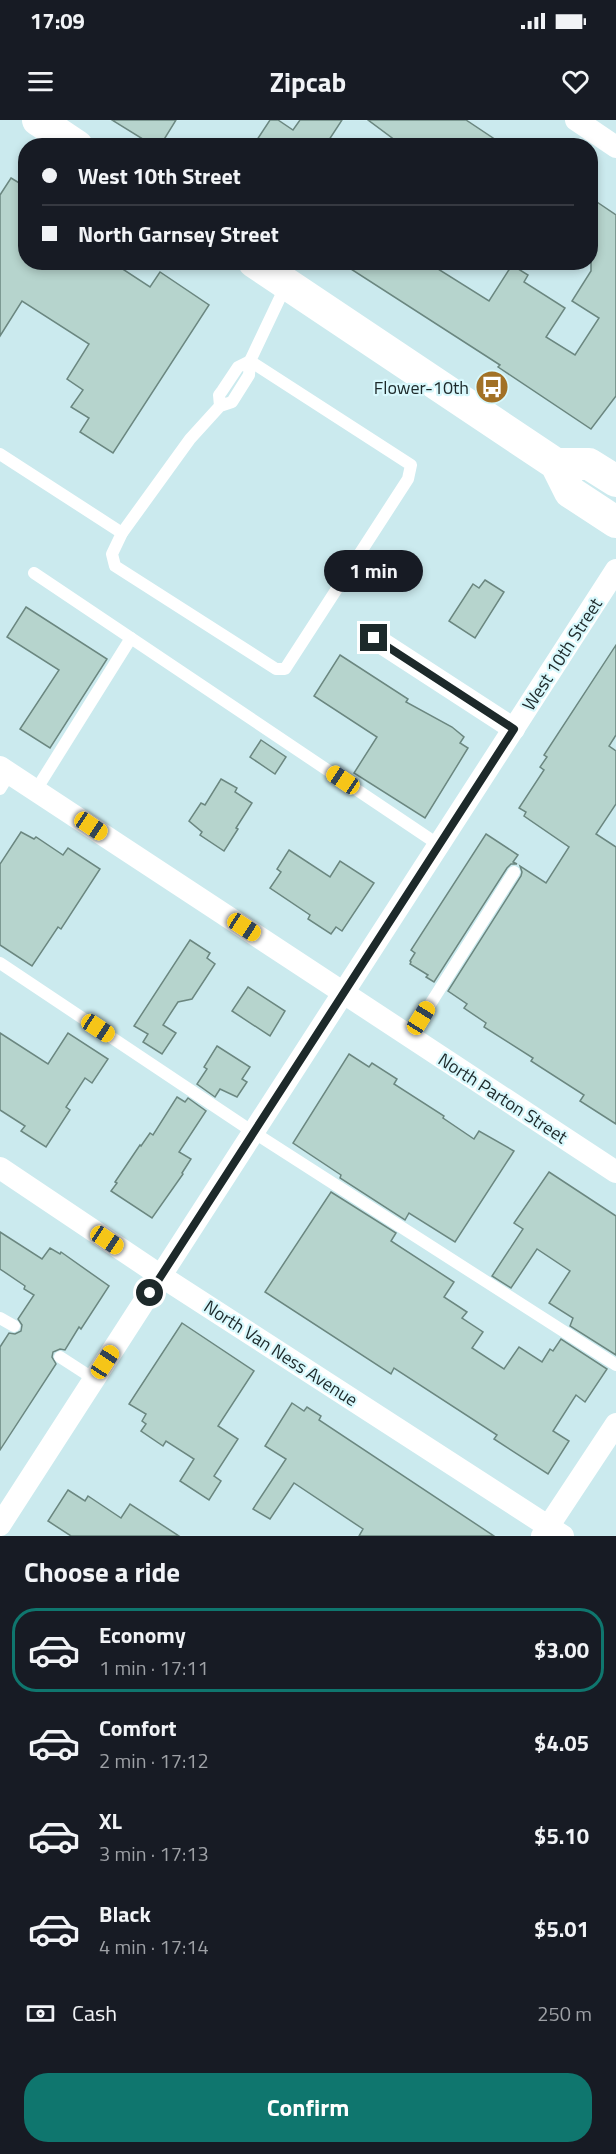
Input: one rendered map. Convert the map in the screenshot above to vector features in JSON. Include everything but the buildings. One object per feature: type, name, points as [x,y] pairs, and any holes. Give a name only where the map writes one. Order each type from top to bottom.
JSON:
[{"type":"main road","points":[[38,120],[64,138]]},
{"type":"main road","points":[[265,270],[556,464],[570,492],[616,522]]},
{"type":"main road","points":[[556,464],[589,464],[616,481]]},
{"type":"street","points":[[576,120],[616,147]]},
{"type":"street","name":"West 10th Street","points":[[0,1525],[616,570]]},
{"type":"street","points":[[374,638],[514,729]]},
{"type":"street","name":"North Parton Street","points":[[3,776],[36,790],[616,1172]]},
{"type":"street","name":"North Van Ness Avenue","points":[[0,1168],[551,1533]]},
{"type":"street","points":[[551,1533],[616,1424]]},
{"type":"lane","points":[[250,361],[411,465],[408,479],[285,669],[276,669],[115,566],[112,554],[122,533],[190,439],[220,406],[219,395],[238,367],[250,361],[286,285]]},
{"type":"lane","points":[[0,454],[122,533]]},
{"type":"lane","points":[[34,573],[439,845]]},
{"type":"lane","points":[[36,790],[131,638]]},
{"type":"lane","points":[[410,1036],[514,872]]},
{"type":"lane","points":[[0,963],[254,1132],[616,1365]]},
{"type":"lane","points":[[0,1318],[14,1326]]},
{"type":"lane","points":[[60,1357],[94,1379]]},
{"type":"place","name":"Flower-10th","points":[[492,387]]},
{"type":"route","points":[[150,1293],[514,729],[374,638]]}]
